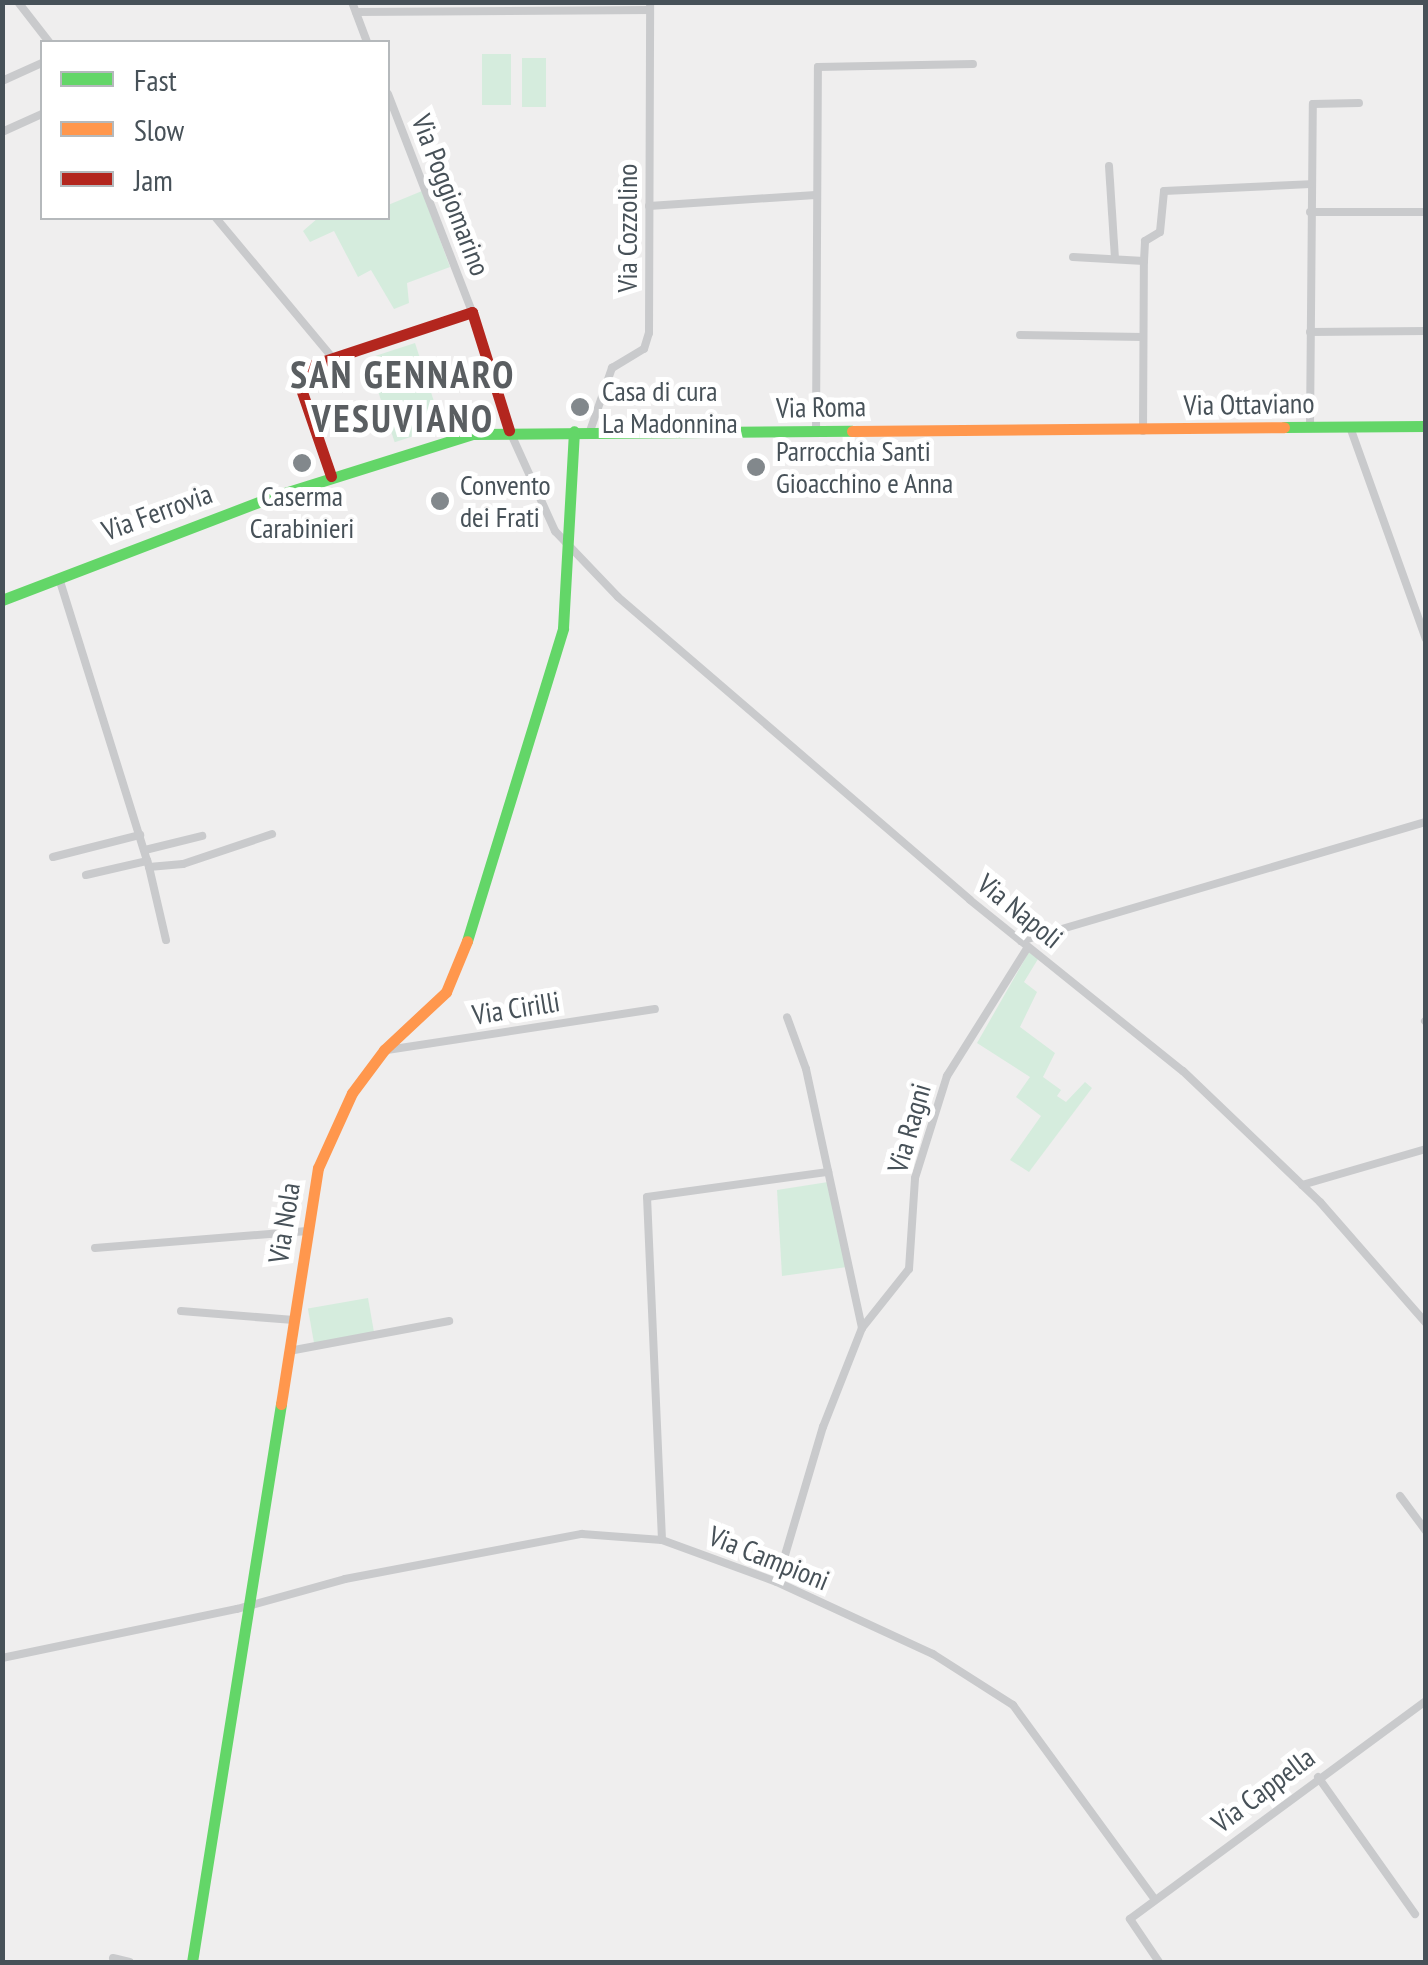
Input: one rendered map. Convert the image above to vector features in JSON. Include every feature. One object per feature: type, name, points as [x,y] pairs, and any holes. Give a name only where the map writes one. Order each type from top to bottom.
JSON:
[{"type":"main road","points":[[332,476],[299,384],[306,367],[472,312],[509,430]]},
{"type":"main road","name":"Via Ottaviano","points":[[1074,431],[1426,426]]},
{"type":"main road","name":"Via Roma","points":[[509,430],[1074,431]]},
{"type":"main road","name":"Via Ferrovia","points":[[2,600],[58,574],[332,476],[451,438],[509,430]]},
{"type":"main road","name":"Via Nola","points":[[192,1962],[307,1231],[334,1126],[384,1050],[439,1000],[458,970],[563,628],[574,431]]},
{"type":"street","points":[[18,2],[47,40]]},
{"type":"street","points":[[366,40],[354,7],[650,6]]},
{"type":"street","name":"Via Cozzolino","points":[[590,431],[612,368],[647,345],[650,6]]},
{"type":"street","points":[[2,81],[40,64]]},
{"type":"street","points":[[816,432],[818,67],[973,64]]},
{"type":"street","name":"Via Poggiomarino","points":[[390,99],[472,312]]},
{"type":"street","points":[[1310,428],[1313,104],[1359,103]]},
{"type":"street","points":[[2,132],[40,115]]},
{"type":"street","points":[[1109,166],[1115,259]]},
{"type":"street","points":[[1142,431],[1144,261],[1146,242],[1160,232],[1164,191],[1310,184]]},
{"type":"street","points":[[649,206],[816,195]]},
{"type":"street","points":[[1310,212],[1426,212]]},
{"type":"street","points":[[218,220],[332,357]]},
{"type":"street","points":[[1073,257],[1144,261]]},
{"type":"street","points":[[1310,332],[1426,331]]},
{"type":"street","points":[[1020,335],[1143,337]]},
{"type":"street","points":[[1350,427],[1426,639]]},
{"type":"street","name":"Via Napoli","points":[[509,430],[555,531],[618,597],[1025,944],[1183,1071],[1302,1185],[1426,1324]]},
{"type":"street","points":[[58,574],[140,836],[166,940]]},
{"type":"street","points":[[1025,944],[1426,822]]},
{"type":"street","points":[[86,875],[148,864],[183,864],[272,834]]},
{"type":"street","points":[[54,857],[140,836]]},
{"type":"street","points":[[144,850],[202,836]]},
{"type":"street","name":"Via Ragni","points":[[777,1582],[823,1427],[862,1328],[909,1268],[915,1178],[948,1076],[1025,944]]},
{"type":"street","name":"Via Cirilli","points":[[384,1050],[655,1009]]},
{"type":"street","points":[[787,1018],[806,1069],[862,1328]]},
{"type":"street","points":[[1302,1185],[1426,1149]]},
{"type":"street","points":[[662,1540],[647,1197],[828,1172]]},
{"type":"street","points":[[95,1248],[307,1231]]},
{"type":"street","points":[[181,1311],[294,1320]]},
{"type":"street","points":[[289,1351],[449,1321]]},
{"type":"street","points":[[1400,1496],[1426,1531]]},
{"type":"street","name":"Via Campioni","points":[[2,1658],[582,1534],[662,1540],[777,1582],[933,1654],[1013,1705],[1154,1900]]},
{"type":"street","name":"Via Cappella","points":[[1159,1962],[1130,1918],[1426,1701]]},
{"type":"street","points":[[1318,1777],[1416,1914]]},
{"type":"street","points":[[113,1958],[130,1962]]},
{"type":"green space","points":[[482,54],[511,54],[511,105],[482,105]]},
{"type":"green space","points":[[522,58],[546,58],[546,107],[522,107]]},
{"type":"green space","points":[[422,191],[450,267],[407,283],[409,303],[394,309],[371,270],[358,277],[334,231],[310,242],[303,231],[316,220],[390,220],[390,204]]},
{"type":"green space","points":[[415,343],[442,427],[395,442],[367,358]]},
{"type":"green space","points":[[1029,952],[1038,959],[1024,982],[1037,992],[1020,1027],[1055,1053],[1043,1077],[1061,1090],[1057,1096],[1066,1102],[1085,1082],[1092,1088],[1029,1172],[1010,1160],[1041,1116],[1016,1097],[1030,1077],[977,1043]]},
{"type":"green space","points":[[828,1182],[847,1267],[782,1276],[777,1190]]},
{"type":"green space","points":[[368,1298],[374,1332],[314,1343],[308,1309]]},
{"type":"traffic: fast","points":[[1284,427],[1426,426]]},
{"type":"traffic: fast","points":[[467,941],[563,628],[574,431]]},
{"type":"traffic: fast","points":[[2,600],[275,496],[473,434],[852,431]]},
{"type":"traffic: fast","points":[[192,1962],[281,1404]]},
{"type":"traffic: slow","points":[[852,431],[1284,427]]},
{"type":"traffic: slow","points":[[281,1404],[318,1168],[352,1093],[384,1050],[446,992],[467,941]]},
{"type":"traffic: jam","points":[[331,476],[299,383],[306,367],[472,312],[509,430]]},
{"type":"place","name":"Casa di cura La Madonnina","points":[[580,407]]},
{"type":"place","name":"Caserma Carabinieri","points":[[302,463]]},
{"type":"place","name":"Parrocchia Santi Gioacchino e Anna","points":[[756,467]]},
{"type":"place","name":"Convento dei Frati","points":[[440,501]]},
{"type":"district","name":"SAN GENNARO VESUVIANO","points":[[403,396]]}]
